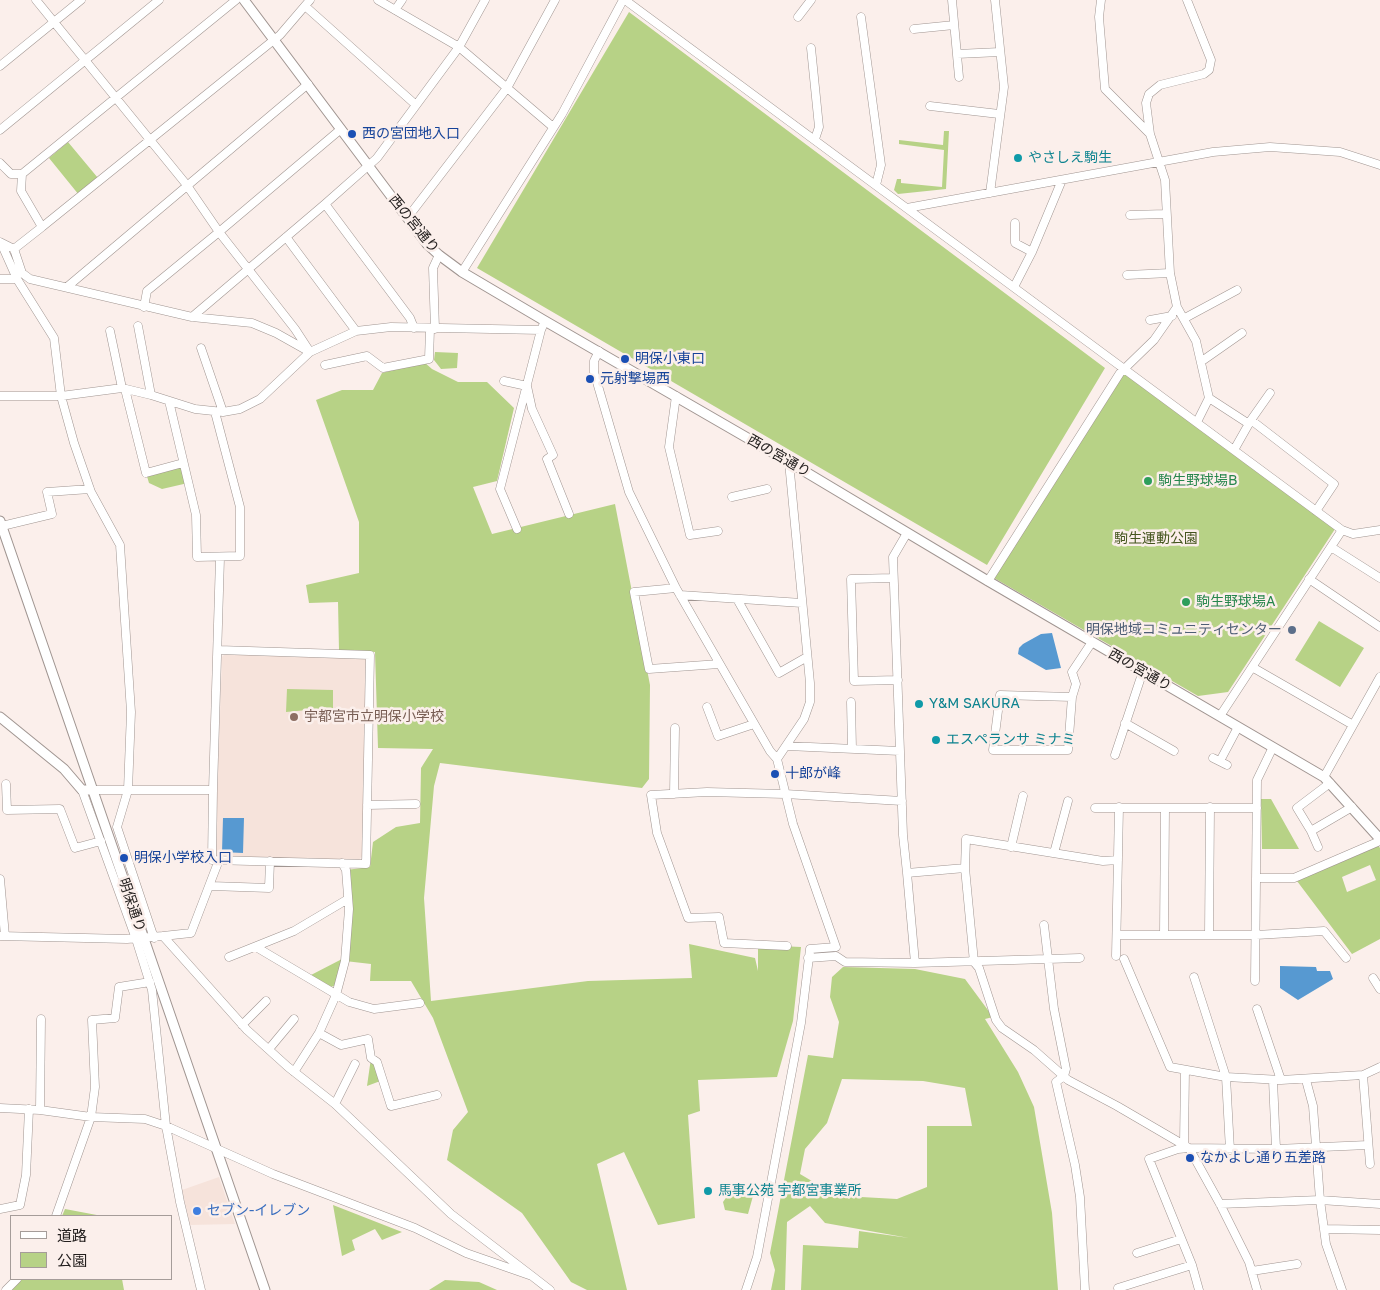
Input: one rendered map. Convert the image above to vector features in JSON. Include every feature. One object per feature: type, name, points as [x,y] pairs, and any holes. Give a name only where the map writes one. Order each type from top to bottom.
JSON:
[{"type":"street","points":[[36,0],[186,184],[220,232],[295,329],[310,352]]},
{"type":"street","points":[[0,66],[81,0]]},
{"type":"street","points":[[0,130],[159,0]]},
{"type":"street","points":[[0,163],[11,174],[22,174],[236,0]]},
{"type":"street","name":"西の宮通り","points":[[244,0],[427,244],[439,255],[543,326],[599,351],[1327,780],[1380,840]]},
{"type":"street","points":[[378,0],[459,47],[553,127]]},
{"type":"street","points":[[395,10],[402,0]]},
{"type":"street","points":[[192,317],[326,204],[369,165],[459,47],[485,0]]},
{"type":"street","points":[[408,218],[507,88],[555,0]]},
{"type":"street","points":[[462,272],[553,127],[624,0],[815,139],[1342,530],[1353,534],[1380,530]]},
{"type":"street","points":[[798,17],[811,0]]},
{"type":"street","points":[[952,0],[959,77]]},
{"type":"street","points":[[990,193],[998,114],[1004,87],[995,0]]},
{"type":"street","points":[[1101,0],[1099,17],[1105,89],[1150,134]]},
{"type":"street","points":[[1187,0],[1211,60],[1209,70],[1204,74],[1160,85],[1149,94],[1146,103],[1150,134],[1165,180],[1170,273],[1177,307],[1185,318],[1196,341],[1209,398],[1197,422]]},
{"type":"street","points":[[14,249],[274,40],[307,3],[416,105]]},
{"type":"street","points":[[861,17],[881,165],[876,185]]},
{"type":"street","points":[[914,30],[954,25]]},
{"type":"street","points":[[811,48],[819,127],[815,139]]},
{"type":"street","points":[[957,54],[1000,52]]},
{"type":"street","points":[[67,287],[186,184],[308,84]]},
{"type":"street","points":[[930,106],[998,114]]},
{"type":"street","points":[[144,307],[146,291],[220,232],[341,129]]},
{"type":"street","points":[[906,208],[1214,152],[1270,147],[1340,152],[1380,165]]},
{"type":"street","points":[[22,174],[21,191],[42,227]]},
{"type":"street","points":[[1014,287],[1032,252],[1062,180]]},
{"type":"street","points":[[326,204],[410,318],[414,328]]},
{"type":"street","points":[[1130,215],[1166,214]]},
{"type":"street","points":[[1015,223],[1015,243],[1032,252]]},
{"type":"street","points":[[286,237],[356,331]]},
{"type":"street","points":[[1,242],[14,249],[26,277],[144,307],[192,317],[252,323],[276,333],[310,352]]},
{"type":"street","points":[[1,242],[17,279],[54,338],[61,396],[74,444],[90,490],[120,545],[131,712],[128,790],[117,827],[145,938],[166,1126],[180,1202],[201,1290]]},
{"type":"street","points":[[325,365],[367,356],[383,368],[430,359],[433,329],[433,268],[439,255]]},
{"type":"street","points":[[1127,275],[1170,273]]},
{"type":"street","points":[[0,279],[17,279]]},
{"type":"street","points":[[1185,318],[1237,290]]},
{"type":"street","points":[[988,581],[1124,368],[1154,340],[1177,307]]},
{"type":"street","points":[[1150,320],[1172,316]]},
{"type":"street","points":[[138,326],[151,394]]},
{"type":"street","points":[[0,396],[61,396],[124,389],[219,412],[240,409],[260,399],[310,352],[356,331],[371,328],[433,329],[543,326],[500,489],[517,529]]},
{"type":"street","points":[[110,331],[146,473],[183,463]]},
{"type":"street","points":[[1202,361],[1242,333]]},
{"type":"street","points":[[169,401],[196,515],[197,557],[220,558],[240,556],[240,507],[219,412],[201,348]]},
{"type":"street","points":[[599,351],[594,361],[594,372],[629,492],[676,588],[770,752],[777,759],[785,794],[836,947],[836,956]]},
{"type":"street","points":[[504,381],[527,386]]},
{"type":"street","points":[[527,386],[532,409],[553,455],[547,459],[569,514]]},
{"type":"street","points":[[1234,450],[1270,393]]},
{"type":"street","points":[[676,396],[669,447],[690,536],[718,531]]},
{"type":"street","points":[[1209,398],[1250,422],[1334,484],[1316,511]]},
{"type":"street","points":[[777,759],[804,718],[810,702],[810,683],[789,462]]},
{"type":"street","points":[[732,497],[768,489]]},
{"type":"street","points":[[1,523],[52,514],[47,492],[90,490]]},
{"type":"street","name":"明保通り","points":[[1,523],[265,1290]]},
{"type":"street","points":[[1220,716],[1342,530]]},
{"type":"street","points":[[907,533],[893,557],[893,578],[902,802],[915,963]]},
{"type":"street","points":[[1331,547],[1380,578]]},
{"type":"street","points":[[219,650],[370,655],[366,864],[212,860],[220,558]]},
{"type":"street","points":[[893,578],[850,579],[854,681],[898,680]]},
{"type":"street","points":[[1309,579],[1380,627]]},
{"type":"street","points":[[676,588],[634,592],[648,669],[719,664]]},
{"type":"street","points":[[680,595],[802,603]]},
{"type":"street","points":[[737,599],[779,673],[807,657]]},
{"type":"street","points":[[1072,697],[1000,695],[993,750],[1068,750],[1072,697],[1076,684],[1072,672],[1092,642]]},
{"type":"street","points":[[1252,666],[1353,725]]},
{"type":"street","points":[[1115,755],[1143,672]]},
{"type":"street","points":[[1318,847],[1297,808],[1327,780],[1353,725],[1380,677]]},
{"type":"street","points":[[851,702],[852,749]]},
{"type":"street","points":[[707,707],[718,736],[754,724]]},
{"type":"street","points":[[0,717],[64,769],[82,790],[101,841],[145,938]]},
{"type":"street","points":[[1126,723],[1174,752]]},
{"type":"street","points":[[1220,761],[1238,727]]},
{"type":"street","points":[[674,794],[675,728]]},
{"type":"street","points":[[787,746],[900,751]]},
{"type":"street","points":[[1255,981],[1257,780],[1272,747]]},
{"type":"street","points":[[6,784],[7,810],[60,809],[75,848],[101,841]]},
{"type":"street","points":[[82,790],[213,790]]},
{"type":"street","points":[[787,946],[724,943],[719,917],[688,918],[656,833],[652,795],[707,792],[785,794],[902,802]]},
{"type":"street","points":[[1011,847],[1023,796]]},
{"type":"street","points":[[1054,853],[1068,802]]},
{"type":"street","points":[[366,804],[416,804]]},
{"type":"street","points":[[1118,807],[1117,935],[1120,957],[1170,1067],[1226,1077],[1277,1080],[1363,1076],[1380,1067]]},
{"type":"street","points":[[1210,807],[1210,935]]},
{"type":"street","points":[[1311,831],[1352,807]]},
{"type":"street","points":[[1095,808],[1257,808]]},
{"type":"street","points":[[1164,934],[1165,808]]},
{"type":"street","points":[[1118,860],[1102,861],[966,839],[965,868],[974,962],[979,968],[996,1020],[1002,1028],[1034,1050],[1068,1080],[1186,1146],[1230,1150],[1368,1145]]},
{"type":"street","points":[[1256,878],[1294,878],[1380,840]]},
{"type":"street","points":[[0,879],[2,936],[145,938],[191,933],[219,860]]},
{"type":"street","points":[[210,886],[269,888],[270,861]]},
{"type":"street","points":[[294,1072],[319,1033],[336,995],[345,961],[348,899],[346,870],[342,863]]},
{"type":"street","points":[[907,873],[965,868]]},
{"type":"street","points":[[229,957],[294,931],[348,899]]},
{"type":"street","points":[[1044,925],[1054,1009],[1066,1069],[1064,1076],[1056,1082],[1075,1165],[1080,1197],[1085,1290]]},
{"type":"street","points":[[1117,935],[1256,935],[1324,931],[1346,958]]},
{"type":"street","points":[[163,936],[242,1024],[269,1050],[335,1104],[451,1214],[550,1290]]},
{"type":"street","points":[[256,946],[349,1002],[374,1009],[420,1004]]},
{"type":"street","points":[[746,1290],[757,1257],[800,1023],[810,949],[836,947]]},
{"type":"street","points":[[808,958],[836,956],[845,962],[915,963],[1080,958]]},
{"type":"street","points":[[1194,977],[1226,1077],[1230,1150]]},
{"type":"street","points":[[1373,978],[1380,989]]},
{"type":"street","points":[[56,1215],[91,1117],[94,1087],[92,1020],[115,1018],[119,987],[150,982]]},
{"type":"street","points":[[242,1024],[266,1001]]},
{"type":"street","points":[[1257,1009],[1277,1080],[1276,1149]]},
{"type":"street","points":[[40,1110],[41,1019]]},
{"type":"street","points":[[269,1050],[294,1019]]},
{"type":"street","points":[[319,1033],[341,1044],[368,1039],[371,1058],[377,1062],[391,1106],[437,1095]]},
{"type":"street","points":[[335,1104],[355,1064]]},
{"type":"street","points":[[1185,1070],[1186,1146],[1220,1204],[1252,1272],[1257,1290]]},
{"type":"street","points":[[1363,1076],[1370,1164]]},
{"type":"street","points":[[1306,1080],[1313,1106],[1324,1229],[1329,1254],[1342,1290]]},
{"type":"street","points":[[0,1108],[40,1110],[91,1117],[145,1119],[166,1126],[273,1174],[415,1228],[466,1253],[532,1276]]},
{"type":"street","points":[[0,1209],[20,1205],[26,1174],[28,1109]]},
{"type":"street","points":[[1186,1146],[1149,1159],[1192,1265],[1199,1290]]},
{"type":"street","points":[[1220,1204],[1320,1200],[1380,1204]]},
{"type":"street","points":[[1324,1229],[1380,1230]]},
{"type":"street","points":[[1137,1253],[1181,1239]]},
{"type":"street","points":[[1252,1272],[1297,1264]]},
{"type":"street","points":[[1118,1288],[1192,1265]]},
{"type":"street","points":[[6,1290],[16,1280]]},
{"type":"shaded area","name":"宇都宮市立明保小学校","points":[[226,653],[366,658],[363,855],[358,861],[218,857],[215,854],[222,657]]},
{"type":"shaded area","points":[[219,1177],[235,1224],[190,1225],[182,1190]]},
{"type":"green space","points":[[629,12],[1105,368],[987,565],[477,268]]},
{"type":"green space","points":[[944,131],[949,131],[946,189],[898,194],[894,190],[897,179],[901,179],[901,183],[942,187],[944,150],[899,144],[899,140],[943,145]]},
{"type":"green space","points":[[68,142],[98,178],[79,195],[49,158]]},
{"type":"green space","points":[[435,352],[458,353],[457,368],[441,369],[434,360]]},
{"type":"green space","points":[[424,362],[432,369],[458,382],[487,382],[514,408],[497,481],[473,487],[492,534],[615,504],[650,685],[649,779],[642,788],[440,763],[434,786],[424,898],[431,1001],[588,981],[692,978],[689,944],[755,958],[758,971],[758,945],[801,947],[793,1021],[777,1077],[698,1080],[700,1111],[688,1115],[695,1218],[658,1225],[624,1152],[597,1164],[627,1290],[587,1290],[571,1282],[522,1213],[447,1160],[453,1130],[468,1112],[433,1018],[411,981],[370,981],[371,964],[345,961],[346,870],[370,867],[373,842],[396,827],[420,823],[421,768],[433,749],[378,748],[375,652],[339,650],[338,602],[309,603],[306,585],[359,573],[359,522],[316,400],[342,390],[373,390],[382,373]]},
{"type":"green space","name":"駒生運動公園","points":[[1124,372],[1335,529],[1228,692],[1198,696],[994,578]]},
{"type":"green space","points":[[183,463],[188,483],[162,489],[149,483],[146,473]]},
{"type":"green space","points":[[1319,621],[1364,648],[1340,687],[1295,660]]},
{"type":"green space","points":[[287,689],[333,690],[333,713],[328,713],[328,722],[319,722],[318,709],[286,712]]},
{"type":"green space","points":[[1261,799],[1271,799],[1299,849],[1262,849]]},
{"type":"green space","points":[[1378,845],[1380,848],[1380,939],[1352,954],[1297,881]],"holes":[[[1370,865],[1376,880],[1347,892],[1342,877]]]},
{"type":"green space","points":[[342,959],[336,985],[331,987],[311,975]]},
{"type":"green space","points":[[843,967],[915,969],[965,979],[993,1017],[985,1019],[1018,1072],[1034,1107],[1052,1213],[1058,1290],[801,1290],[803,1245],[858,1248],[859,1231],[909,1238],[825,1223],[810,1206],[787,1222],[785,1290],[771,1290],[775,1270],[770,1253],[808,1055],[833,1058],[839,1022],[830,997],[832,977]],"holes":[[[842,1079],[923,1081],[965,1088],[972,1126],[927,1126],[927,1187],[897,1199],[861,1197],[827,1190],[800,1174],[805,1149],[827,1123]]]},
{"type":"green space","points":[[371,1058],[383,1080],[367,1086]]},
{"type":"green space","points":[[734,1192],[753,1196],[748,1214],[725,1210],[723,1202],[728,1195]]},
{"type":"green space","points":[[333,1205],[402,1232],[382,1240],[375,1229],[352,1240],[355,1250],[342,1256]]},
{"type":"green space","points":[[65,1209],[97,1215],[62,1215]]},
{"type":"green space","points":[[21,1280],[122,1280],[124,1290],[11,1290]]},
{"type":"green space","points":[[445,1280],[479,1282],[497,1290],[429,1290]]},
{"type":"water","points":[[1052,633],[1061,668],[1046,670],[1018,654],[1019,648],[1023,644],[1041,634]]},
{"type":"water","points":[[223,818],[244,818],[243,853],[222,852]]},
{"type":"water","points":[[1280,966],[1316,967],[1317,971],[1330,971],[1333,979],[1298,1000],[1280,988]]},
{"type":"place","name":"西の宮団地入口","points":[[352,134]]},
{"type":"place","name":"やさしえ駒生","points":[[1018,158]]},
{"type":"place","name":"明保小東口","points":[[625,359]]},
{"type":"place","name":"元射撃場西","points":[[590,379]]},
{"type":"place","name":"駒生野球場B","points":[[1148,481]]},
{"type":"place","name":"駒生野球場A","points":[[1186,602]]},
{"type":"place","name":"明保地域コミュニティセンター","points":[[1292,630]]},
{"type":"place","name":"Y&M SAKURA","points":[[919,704]]},
{"type":"place","name":"宇都宮市立明保小学校","points":[[294,717]]},
{"type":"place","name":"エスペランサ ミナミ","points":[[936,740]]},
{"type":"place","name":"十郎が峰","points":[[775,774]]},
{"type":"place","name":"明保小学校入口","points":[[124,858]]},
{"type":"place","name":"なかよし通り五差路","points":[[1190,1158]]},
{"type":"place","name":"馬事公苑 宇都宮事業所","points":[[708,1191]]},
{"type":"place","name":"セブン-イレブン","points":[[197,1211]]}]
